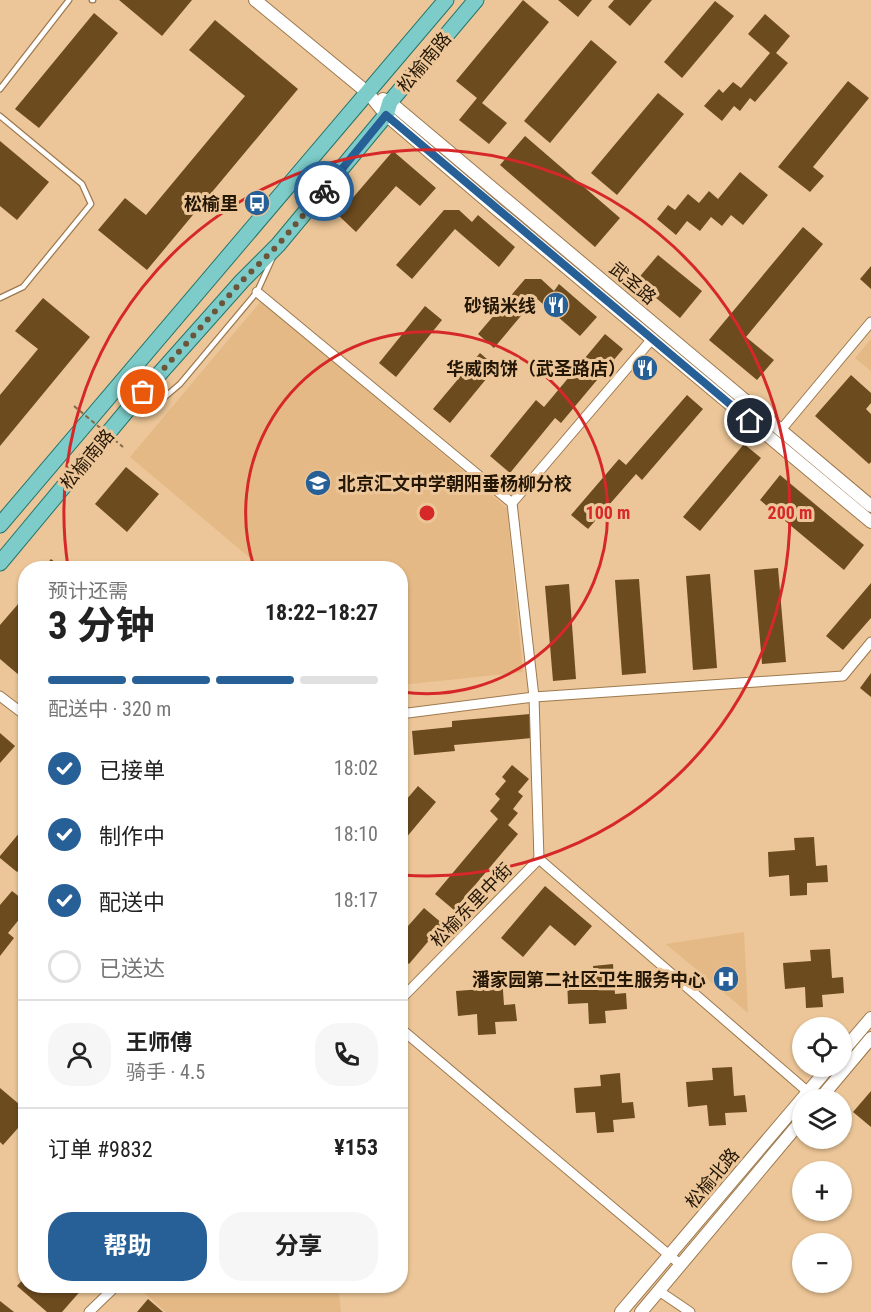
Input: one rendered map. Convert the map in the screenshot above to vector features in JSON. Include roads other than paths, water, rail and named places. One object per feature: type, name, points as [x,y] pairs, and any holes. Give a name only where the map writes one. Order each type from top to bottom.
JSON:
[{"type":"main road","name":"松榆南路","points":[[0,525],[446,0]]},
{"type":"main road","name":"松榆南路","points":[[0,563],[129,408],[242,281],[278,245],[476,0]]},
{"type":"street","points":[[255,0],[388,109]]},
{"type":"street","name":"武圣路","points":[[388,109],[652,339],[871,522]]},
{"type":"street","name":"武圣路","points":[[388,109],[871,507]]},
{"type":"street","points":[[257,292],[512,503],[534,697],[539,859],[805,1089]]},
{"type":"street","points":[[780,431],[871,322]]},
{"type":"street","points":[[512,503],[652,339]]},
{"type":"street","points":[[408,713],[534,697],[843,676],[871,642]]},
{"type":"street","points":[[0,696],[18,710]]},
{"type":"street","name":"松榆东里中街","points":[[408,992],[539,859]]},
{"type":"street","points":[[852,1041],[871,1018]]},
{"type":"street","points":[[408,1035],[681,1265]]},
{"type":"street","points":[[828,1089],[871,1038]]},
{"type":"street","name":"松榆北路","points":[[811,1089],[821,1077]]},
{"type":"street","name":"松榆北路","points":[[621,1312],[792,1111]]},
{"type":"street","name":"松榆北路","points":[[641,1312],[792,1132]]},
{"type":"street","points":[[659,1291],[690,1312]]},
{"type":"street","points":[[89,1312],[109,1293]]},
{"type":"lane","points":[[0,89],[69,0]]},
{"type":"lane","points":[[0,116],[82,184],[91,204],[22,287],[0,298]]},
{"type":"lane","points":[[129,408],[153,407],[180,384],[257,292],[278,245]]},
{"type":"place","name":"松榆里","points":[[257,203]]},
{"type":"place","name":"砂锅米线","points":[[556,305]]},
{"type":"place","name":"华威肉饼（武圣路店）","points":[[645,368]]},
{"type":"place","name":"北京汇文中学朝阳垂杨柳分校","points":[[318,483]]},
{"type":"place","name":"潘家园第二社区卫生服务中心","points":[[726,979]]}]
